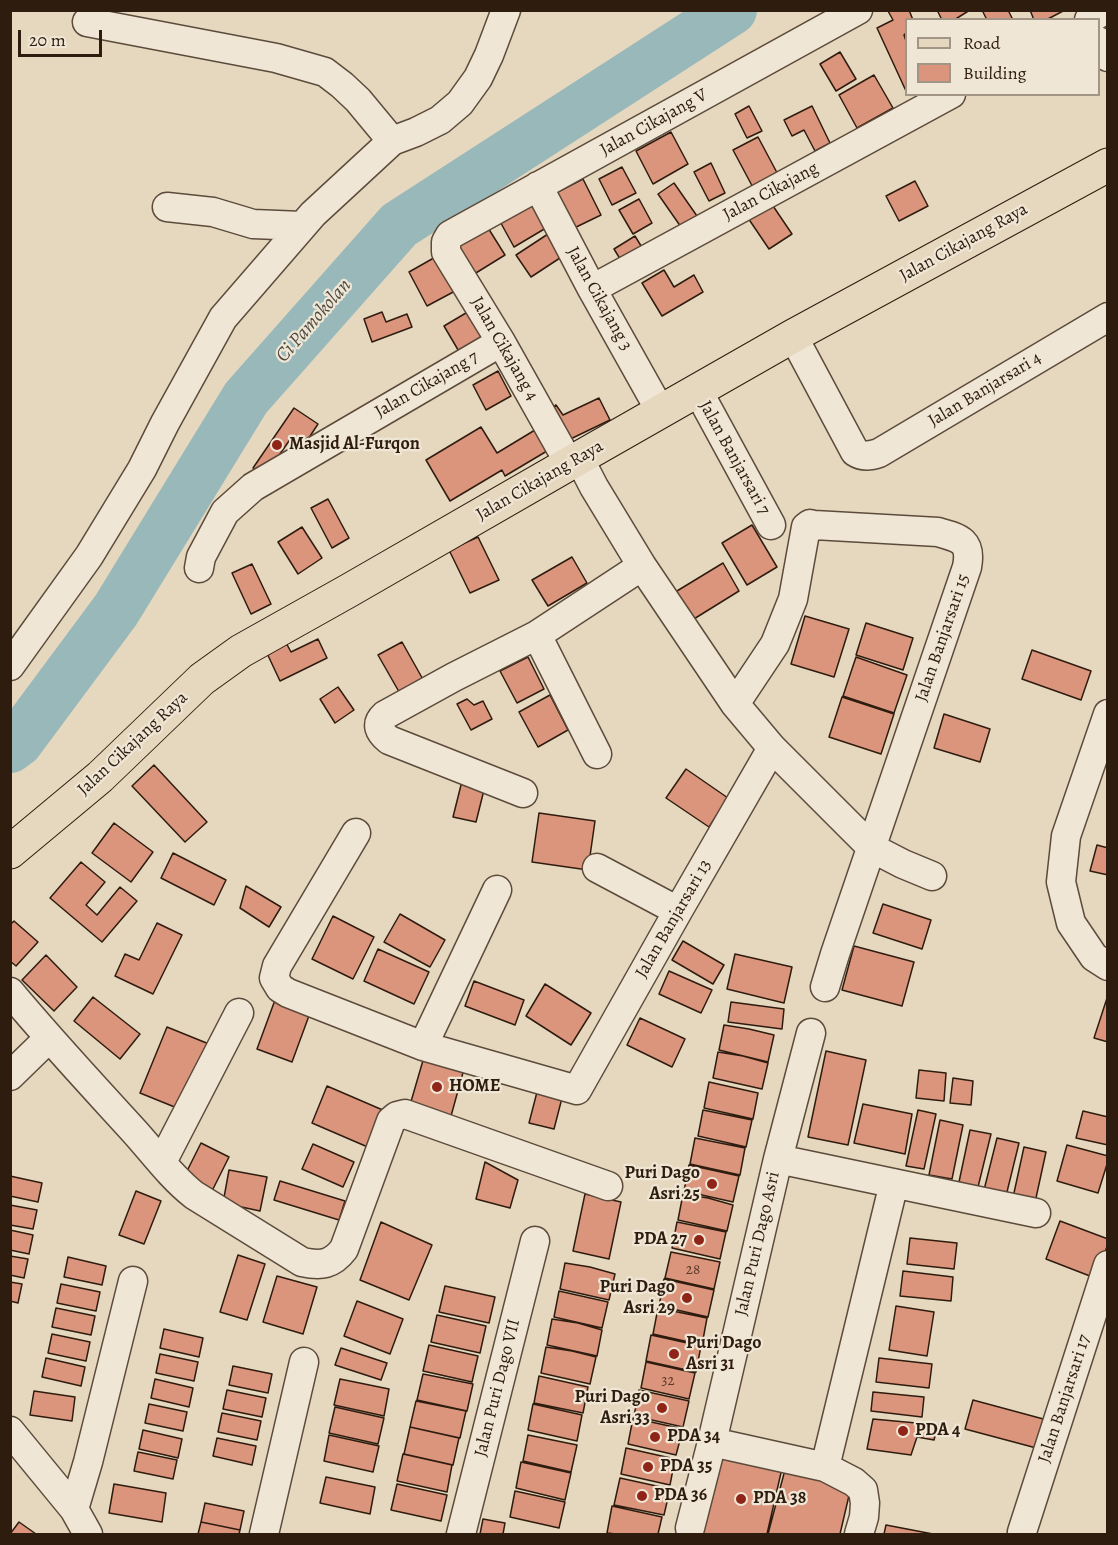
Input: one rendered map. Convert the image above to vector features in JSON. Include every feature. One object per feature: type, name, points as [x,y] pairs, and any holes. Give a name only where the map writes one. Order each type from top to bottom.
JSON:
[{"type":"main road","name":"Jalan Cikajang Raya","points":[[10,852],[100,777],[202,679],[242,651],[793,336],[1107,165]]},
{"type":"street","points":[[10,666],[88,556],[142,469],[223,318],[313,214],[392,141],[440,120],[460,103],[478,78],[506,10]]},
{"type":"street","name":"Jalan Cikajang V","points":[[450,235],[858,10]]},
{"type":"street","points":[[1091,18],[1104,10]]},
{"type":"street","points":[[87,21],[276,58],[325,72],[358,100],[392,141]]},
{"type":"street","name":"Jalan Cikajang","points":[[592,289],[947,96]]},
{"type":"street","name":"Jalan Cikajang 3","points":[[538,186],[592,289],[661,412]]},
{"type":"street","points":[[167,207],[213,212],[253,224],[303,226]]},
{"type":"street","name":"Jalan Cikajang 4","points":[[450,235],[446,242],[446,252],[574,460],[594,487],[642,566],[735,704],[772,748],[872,848]]},
{"type":"street","name":"Jalan Banjarsari 4","points":[[793,336],[855,452],[861,456],[869,456],[879,453],[1107,317]]},
{"type":"street","name":"Jalan Cikajang 7","points":[[199,568],[201,557],[225,512],[253,487],[501,342]]},
{"type":"street","name":"Jalan Banjarsari 7","points":[[698,391],[771,525]]},
{"type":"street","name":"Jalan Banjarsari 15","points":[[735,704],[775,644],[794,600],[805,533],[810,524],[938,532],[956,537],[967,545],[970,556],[968,567],[872,848]]},
{"type":"street","points":[[523,793],[389,740],[381,732],[379,724],[381,718],[454,677],[537,635],[642,566]]},
{"type":"street","points":[[537,635],[597,754]]},
{"type":"street","points":[[1107,714],[1066,836],[1061,882],[1071,924],[1094,957],[1107,966]]},
{"type":"street","name":"Jalan Banjarsari 13","points":[[423,1046],[578,1090],[772,748]]},
{"type":"street","points":[[356,833],[277,966],[274,978],[280,988],[288,993],[423,1046],[497,890]]},
{"type":"street","points":[[825,987],[872,848],[932,876]]},
{"type":"street","points":[[597,868],[678,911]]},
{"type":"street","points":[[10,992],[180,1184],[302,1262],[316,1265],[328,1263],[337,1258],[344,1249],[391,1121],[405,1114],[608,1186]]},
{"type":"street","points":[[162,1162],[239,1013]]},
{"type":"street","points":[[778,1159],[811,1033]]},
{"type":"street","points":[[10,1076],[49,1038]]},
{"type":"street","name":"Jalan Puri Dago Asri","points":[[690,1528],[778,1159],[1036,1213]]},
{"type":"street","points":[[825,1467],[894,1183]]},
{"type":"street","name":"Jalan Puri Dago VII","points":[[461,1534],[535,1241]]},
{"type":"street","name":"Jalan Banjarsari 17","points":[[1022,1532],[1107,1265]]},
{"type":"street","points":[[74,1509],[133,1281]]},
{"type":"street","points":[[264,1534],[304,1362]]},
{"type":"street","points":[[712,1442],[825,1467],[854,1482],[863,1490],[865,1503],[859,1534]]},
{"type":"street","points":[[14,1447],[74,1509],[88,1534]]},
{"type":"building","points":[[909,10],[912,18],[905,18],[905,89],[877,28],[893,20],[888,11]]},
{"type":"building","points":[[937,10],[970,10],[957,18],[941,18]]},
{"type":"building","points":[[982,10],[1008,10],[1012,18],[986,18]]},
{"type":"building","points":[[1030,10],[1065,10],[1050,18],[1033,18]]},
{"type":"building","points":[[840,52],[856,79],[836,91],[820,64]]},
{"type":"building","points":[[874,75],[893,108],[857,128],[839,95]]},
{"type":"building","points":[[749,106],[762,131],[747,138],[735,114]]},
{"type":"building","points":[[812,106],[830,143],[815,151],[804,130],[792,136],[784,120]]},
{"type":"building","points":[[671,132],[688,164],[653,184],[636,151]]},
{"type":"building","points":[[758,137],[782,182],[757,195],[733,150]]},
{"type":"building","points":[[711,163],[725,193],[709,201],[694,172]]},
{"type":"building","points":[[622,167],[636,193],[612,205],[599,179]]},
{"type":"building","points":[[583,179],[601,215],[568,231],[550,196]]},
{"type":"building","points":[[915,181],[928,206],[899,221],[886,196]]},
{"type":"building","points":[[674,183],[697,216],[681,227],[658,194]]},
{"type":"building","points":[[529,198],[546,228],[514,247],[497,216]]},
{"type":"building","points":[[639,199],[652,223],[633,234],[619,210]]},
{"type":"building","points":[[769,200],[792,234],[769,249],[746,215]]},
{"type":"building","points":[[485,223],[505,255],[471,276],[451,244]]},
{"type":"building","points":[[548,234],[563,256],[531,277],[516,255]]},
{"type":"building","points":[[635,236],[646,254],[625,267],[614,249]]},
{"type":"building","points":[[439,255],[457,290],[427,306],[409,272]]},
{"type":"building","points":[[664,270],[674,287],[694,275],[703,292],[662,316],[642,283]]},
{"type":"building","points":[[471,310],[491,344],[464,360],[444,326]]},
{"type":"building","points":[[382,312],[386,322],[407,314],[412,327],[372,342],[364,319]]},
{"type":"building","points":[[498,371],[511,396],[486,410],[473,385]]},
{"type":"building","points":[[599,398],[610,420],[560,444],[543,413],[556,405],[563,415]]},
{"type":"building","name":"Masjid Al-Furqon","points":[[294,408],[318,424],[301,450],[289,441],[264,477],[253,468]]},
{"type":"building","points":[[481,427],[497,453],[535,430],[547,451],[505,476],[502,470],[450,501],[426,460]]},
{"type":"building","points":[[328,499],[349,538],[332,548],[311,508]]},
{"type":"building","points":[[752,525],[777,567],[747,585],[722,543]]},
{"type":"building","points":[[302,527],[322,558],[298,574],[278,542]]},
{"type":"building","points":[[478,537],[499,580],[470,593],[449,550]]},
{"type":"building","points":[[572,557],[587,583],[548,606],[532,580]]},
{"type":"building","points":[[723,563],[739,591],[689,622],[672,594]]},
{"type":"building","points":[[252,564],[271,604],[251,614],[232,573]]},
{"type":"building","points":[[805,616],[849,629],[834,677],[791,664]]},
{"type":"building","points":[[866,623],[913,638],[903,670],[856,655]]},
{"type":"building","points":[[284,639],[291,652],[318,639],[327,658],[280,681],[265,649]]},
{"type":"building","points":[[402,642],[425,683],[402,697],[378,655]]},
{"type":"building","points":[[1032,650],[1091,671],[1081,700],[1022,679]]},
{"type":"building","points":[[528,657],[544,689],[517,703],[500,671]]},
{"type":"building","points":[[856,657],[907,675],[894,713],[843,696]]},
{"type":"building","points":[[338,687],[354,710],[335,723],[320,699]]},
{"type":"building","points":[[550,695],[568,730],[538,747],[519,712]]},
{"type":"building","points":[[842,697],[894,714],[881,754],[829,737]]},
{"type":"building","points":[[467,699],[474,705],[483,701],[492,719],[471,730],[457,704]]},
{"type":"building","points":[[944,714],[990,729],[980,762],[934,748]]},
{"type":"building","points":[[154,765],[207,822],[185,842],[132,786]]},
{"type":"building","points":[[686,769],[728,798],[709,827],[666,798]]},
{"type":"building","points":[[462,781],[485,786],[476,822],[453,817]]},
{"type":"building","points":[[539,813],[595,821],[588,870],[532,862]]},
{"type":"building","points":[[114,823],[153,852],[131,882],[92,853]]},
{"type":"building","points":[[1097,845],[1108,848],[1108,875],[1090,871]]},
{"type":"building","points":[[173,853],[226,880],[214,905],[161,878]]},
{"type":"building","points":[[81,862],[105,882],[86,905],[97,915],[120,887],[137,901],[102,942],[50,898]]},
{"type":"building","points":[[246,886],[281,907],[269,927],[240,908]]},
{"type":"building","points":[[883,904],[931,920],[922,949],[873,933]]},
{"type":"building","points":[[400,914],[445,940],[430,967],[384,942]]},
{"type":"building","points":[[333,916],[374,937],[353,979],[312,959]]},
{"type":"building","points":[[14,921],[38,942],[16,966],[10,961],[10,925]]},
{"type":"building","points":[[157,923],[182,935],[153,994],[115,976],[125,954],[139,960]]},
{"type":"building","points":[[683,941],[724,965],[713,984],[672,960]]},
{"type":"building","points":[[854,946],[914,962],[902,1006],[842,990]]},
{"type":"building","points":[[378,949],[429,972],[414,1004],[364,981]]},
{"type":"building","points":[[735,954],[792,967],[784,1003],[727,989]]},
{"type":"building","points":[[46,955],[77,987],[54,1011],[22,980]]},
{"type":"building","points":[[669,971],[712,990],[701,1013],[659,994]]},
{"type":"building","points":[[474,981],[524,1000],[515,1025],[465,1006]]},
{"type":"building","points":[[545,984],[591,1013],[571,1045],[526,1016]]},
{"type":"building","points":[[1108,995],[1108,1042],[1094,1038]]},
{"type":"building","points":[[93,997],[140,1034],[120,1059],[74,1021]]},
{"type":"building","points":[[275,1000],[310,1013],[292,1062],[257,1049]]},
{"type":"building","points":[[731,1002],[784,1009],[782,1029],[728,1022]]},
{"type":"building","points":[[640,1018],[685,1039],[672,1067],[627,1045]]},
{"type":"building","points":[[724,1025],[774,1035],[768,1062],[719,1050]]},
{"type":"building","points":[[167,1027],[209,1044],[182,1110],[140,1093]]},
{"type":"building","points":[[826,1051],[866,1060],[848,1145],[808,1137]]},
{"type":"building","points":[[718,1052],[768,1063],[762,1089],[713,1078]]},
{"type":"building","name":"HOME","points":[[424,1057],[464,1069],[451,1116],[410,1105]]},
{"type":"building","points":[[919,1070],[946,1073],[944,1101],[916,1098]]},
{"type":"building","points":[[953,1078],[973,1081],[971,1105],[950,1103]]},
{"type":"building","points":[[709,1082],[758,1093],[753,1119],[704,1108]]},
{"type":"building","points":[[327,1086],[385,1111],[370,1148],[312,1123]]},
{"type":"building","points":[[537,1092],[562,1098],[554,1129],[529,1123]]},
{"type":"building","points":[[863,1104],[912,1114],[905,1154],[854,1143]]},
{"type":"building","points":[[703,1110],[752,1120],[746,1147],[698,1136]]},
{"type":"building","points":[[918,1110],[936,1114],[924,1169],[906,1166]]},
{"type":"building","points":[[1083,1111],[1108,1117],[1108,1145],[1076,1138]]},
{"type":"building","points":[[940,1120],[963,1125],[952,1179],[929,1175]]},
{"type":"building","points":[[970,1130],[991,1134],[978,1187],[959,1182]]},
{"type":"building","points":[[695,1138],[745,1148],[740,1175],[690,1164]]},
{"type":"building","points":[[997,1138],[1019,1143],[1006,1196],[984,1190]]},
{"type":"building","points":[[201,1143],[229,1157],[211,1193],[183,1179]]},
{"type":"building","points":[[313,1144],[354,1162],[343,1187],[302,1169]]},
{"type":"building","points":[[1067,1145],[1108,1156],[1098,1193],[1057,1181]]},
{"type":"building","points":[[1024,1147],[1046,1152],[1034,1207],[1012,1202]]},
{"type":"building","points":[[485,1162],[518,1180],[510,1208],[476,1199]]},
{"type":"building","name":"Puri Dago Asri 25","points":[[689,1165],[739,1176],[733,1202],[684,1191]]},
{"type":"building","points":[[229,1170],[267,1177],[260,1211],[223,1203]]},
{"type":"building","points":[[10,1176],[42,1183],[38,1202],[10,1196]]},
{"type":"building","points":[[280,1181],[345,1201],[339,1220],[274,1200]]},
{"type":"building","points":[[136,1191],[161,1201],[144,1244],[119,1235]]},
{"type":"building","points":[[585,1194],[621,1202],[609,1259],[573,1251]]},
{"type":"building","points":[[683,1194],[733,1205],[727,1231],[678,1220]]},
{"type":"building","points":[[10,1205],[37,1210],[33,1229],[10,1225]]},
{"type":"building","points":[[1060,1221],[1108,1239],[1095,1278],[1046,1259]]},
{"type":"building","points":[[381,1222],[432,1245],[409,1300],[360,1280]]},
{"type":"building","name":"PDA 27","points":[[677,1222],[726,1232],[720,1259],[672,1248]]},
{"type":"building","points":[[10,1230],[33,1235],[29,1254],[10,1250]]},
{"type":"building","points":[[910,1238],[957,1243],[954,1269],[907,1264]]},
{"type":"building","points":[[671,1252],[720,1262],[714,1289],[665,1278]]},
{"type":"building","points":[[238,1255],[265,1264],[247,1320],[220,1312]]},
{"type":"building","points":[[10,1256],[28,1259],[24,1278],[10,1275]]},
{"type":"building","points":[[68,1257],[106,1266],[102,1285],[64,1277]]},
{"type":"building","points":[[565,1263],[615,1274],[609,1300],[560,1289]]},
{"type":"building","points":[[903,1271],[953,1277],[951,1301],[900,1296]]},
{"type":"building","points":[[277,1276],[317,1287],[303,1334],[263,1322]]},
{"type":"building","name":"Puri Dago Asri 29","points":[[664,1279],[714,1290],[708,1317],[659,1306]]},
{"type":"building","points":[[10,1282],[22,1284],[18,1303],[10,1301]]},
{"type":"building","points":[[61,1284],[100,1292],[96,1311],[57,1303]]},
{"type":"building","points":[[445,1286],[495,1297],[489,1323],[439,1312]]},
{"type":"building","points":[[559,1291],[608,1302],[602,1328],[554,1317]]},
{"type":"building","points":[[357,1301],[403,1319],[390,1354],[344,1336]]},
{"type":"building","points":[[896,1306],[934,1312],[927,1356],[889,1350]]},
{"type":"building","points":[[56,1308],[95,1316],[91,1335],[52,1327]]},
{"type":"building","points":[[658,1308],[707,1318],[702,1345],[653,1334]]},
{"type":"building","points":[[437,1315],[486,1326],[480,1353],[431,1342]]},
{"type":"building","points":[[552,1319],[602,1330],[597,1356],[547,1345]]},
{"type":"building","points":[[164,1329],[203,1338],[199,1357],[160,1348]]},
{"type":"building","points":[[52,1334],[90,1342],[86,1361],[48,1353]]},
{"type":"building","name":"Puri Dago Asri 31","points":[[651,1335],[701,1346],[696,1372],[646,1361]]},
{"type":"building","points":[[429,1345],[478,1356],[472,1382],[423,1371]]},
{"type":"building","points":[[546,1347],[596,1357],[590,1384],[541,1373]]},
{"type":"building","points":[[341,1348],[387,1363],[381,1380],[335,1365]]},
{"type":"building","points":[[160,1354],[198,1362],[194,1381],[156,1373]]},
{"type":"building","points":[[46,1358],[85,1367],[81,1386],[42,1377]]},
{"type":"building","points":[[879,1358],[932,1364],[929,1388],[876,1382]]},
{"type":"building","points":[[646,1362],[695,1373],[689,1399],[641,1388]]},
{"type":"building","points":[[233,1366],[272,1374],[268,1393],[229,1385]]},
{"type":"building","points":[[423,1374],[473,1384],[467,1411],[417,1400]]},
{"type":"building","points":[[539,1376],[588,1387],[583,1413],[534,1403]]},
{"type":"building","points":[[155,1379],[193,1388],[189,1407],[151,1398]]},
{"type":"building","points":[[340,1379],[389,1389],[384,1416],[334,1405]]},
{"type":"building","points":[[227,1390],[266,1398],[262,1417],[223,1409]]},
{"type":"building","name":"Puri Dago Asri 33","points":[[639,1390],[689,1401],[683,1427],[634,1416]]},
{"type":"building","points":[[34,1391],[75,1397],[72,1421],[30,1415]]},
{"type":"building","points":[[873,1392],[924,1397],[922,1417],[871,1411]]},
{"type":"building","points":[[973,1400],[1047,1420],[1040,1449],[965,1429]]},
{"type":"building","points":[[416,1401],[466,1411],[460,1438],[410,1427]]},
{"type":"building","points":[[149,1404],[187,1412],[183,1431],[145,1423]]},
{"type":"building","points":[[533,1404],[582,1415],[577,1441],[528,1430]]},
{"type":"building","points":[[335,1407],[384,1418],[378,1444],[329,1433]]},
{"type":"building","points":[[222,1413],[261,1421],[257,1440],[218,1432]]},
{"type":"building","name":"PDA 34","points":[[633,1418],[683,1429],[676,1455],[628,1444]]},
{"type":"building","name":"PDA 4","points":[[873,1419],[938,1425],[934,1440],[917,1437],[911,1455],[867,1449]]},
{"type":"building","points":[[410,1427],[459,1438],[453,1465],[404,1454]]},
{"type":"building","points":[[143,1430],[182,1439],[178,1458],[139,1449]]},
{"type":"building","points":[[329,1435],[379,1446],[373,1472],[324,1461]]},
{"type":"building","points":[[528,1435],[577,1445],[571,1472],[523,1461]]},
{"type":"building","points":[[217,1438],[256,1446],[252,1465],[213,1456]]},
{"type":"building","name":"PDA 35","points":[[626,1448],[675,1459],[670,1485],[621,1474]]},
{"type":"building","name":"PDA 38","points":[[719,1450],[783,1464],[767,1534],[699,1534]]},
{"type":"building","points":[[138,1452],[177,1460],[173,1479],[134,1471]]},
{"type":"building","points":[[403,1454],[452,1465],[447,1492],[397,1481]]},
{"type":"building","points":[[521,1462],[571,1473],[565,1500],[516,1488]]},
{"type":"building","points":[[786,1466],[851,1487],[840,1534],[768,1534]]},
{"type":"building","points":[[326,1477],[375,1487],[370,1514],[320,1503]]},
{"type":"building","name":"PDA 36","points":[[620,1478],[670,1489],[664,1515],[614,1505]]},
{"type":"building","points":[[114,1484],[166,1493],[162,1522],[109,1513]]},
{"type":"building","points":[[397,1484],[447,1495],[441,1521],[391,1510]]},
{"type":"building","points":[[515,1491],[565,1502],[559,1528],[510,1517]]},
{"type":"building","points":[[205,1503],[244,1511],[240,1530],[201,1522]]},
{"type":"building","points":[[612,1506],[662,1517],[658,1534],[607,1533]]},
{"type":"building","points":[[483,1519],[505,1523],[503,1534],[480,1534]]},
{"type":"building","points":[[19,1522],[36,1534],[10,1534]]},
{"type":"building","points":[[201,1522],[240,1530],[239,1534],[198,1534]]},
{"type":"building","points":[[886,1525],[933,1534],[884,1534]]},
{"type":"waterway","name":"Ci Pamokolan","points":[[10,748],[18,742],[116,610],[246,398],[399,225],[732,10]]},
{"type":"place","name":"Masjid Al-Furqon","points":[[277,445]]},
{"type":"place","name":"HOME","points":[[437,1087]]},
{"type":"place","name":"Puri Dago Asri 25","points":[[712,1184]]},
{"type":"place","name":"PDA 27","points":[[699,1240]]},
{"type":"place","name":"Puri Dago Asri 29","points":[[687,1298]]},
{"type":"place","name":"Puri Dago Asri 31","points":[[674,1354]]},
{"type":"place","name":"Puri Dago Asri 33","points":[[662,1408]]},
{"type":"place","name":"PDA 4","points":[[903,1431]]},
{"type":"place","name":"PDA 34","points":[[655,1437]]},
{"type":"place","name":"PDA 35","points":[[648,1467]]},
{"type":"place","name":"PDA 36","points":[[642,1496]]},
{"type":"place","name":"PDA 38","points":[[741,1499]]}]
